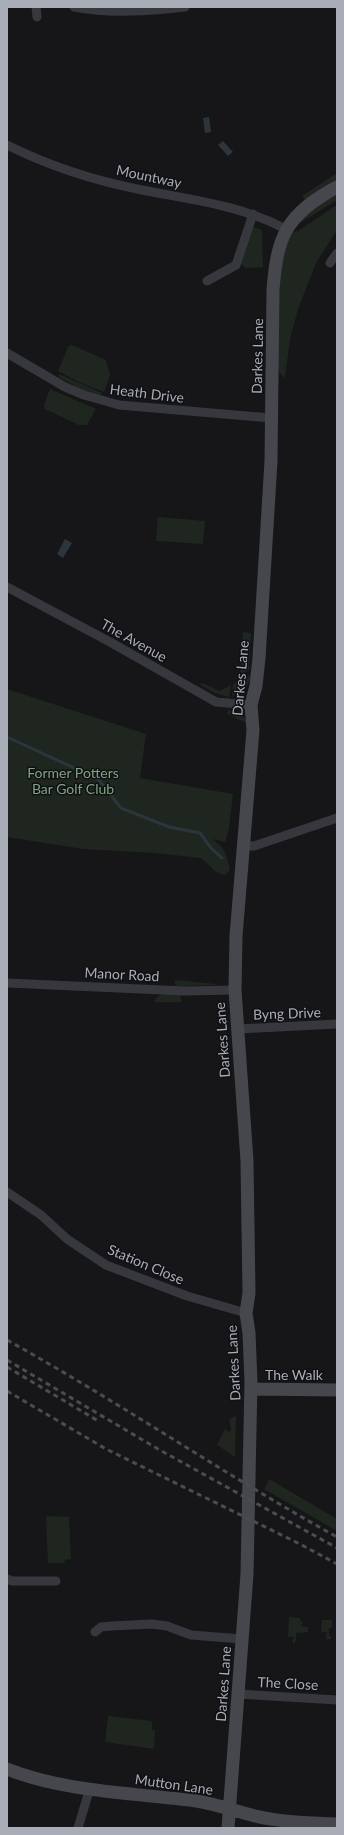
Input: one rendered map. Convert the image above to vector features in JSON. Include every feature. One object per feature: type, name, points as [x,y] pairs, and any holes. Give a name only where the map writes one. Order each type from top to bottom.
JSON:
[{"type":"street","points":[[36,7],[37,18]]},
{"type":"street","points":[[74,7],[116,12],[142,12],[185,7]]},
{"type":"street","name":"Mountway","points":[[7,145],[57,167],[116,184],[212,202],[262,217],[286,230]]},
{"type":"street","name":"Darkes Lane","points":[[228,1828],[248,1574],[251,1389],[249,1333],[246,1313],[249,1293],[247,1161],[235,990],[236,936],[252,730],[251,705],[256,686],[259,658],[270,466],[275,268],[286,230],[297,214],[337,187]]},
{"type":"street","points":[[208,281],[236,265],[253,214]]},
{"type":"street","points":[[330,263],[337,253]]},
{"type":"street","name":"Heath Drive","points":[[7,353],[66,387],[84,395],[119,405],[271,418]]},
{"type":"street","name":"The Avenue","points":[[7,587],[110,642],[216,702],[251,705]]},
{"type":"street","points":[[244,846],[254,846],[337,818]]},
{"type":"street","name":"Manor Road","points":[[7,983],[185,991],[235,990]]},
{"type":"street","name":"Byng Drive","points":[[238,1029],[337,1024]]},
{"type":"street","name":"Station Close","points":[[7,1192],[41,1215],[67,1239],[106,1265],[187,1296],[246,1313]]},
{"type":"street","name":"The Walk","points":[[251,1389],[337,1390]]},
{"type":"street","points":[[7,1579],[12,1581],[56,1581]]},
{"type":"street","points":[[95,1632],[102,1627],[152,1624],[167,1626],[192,1635],[242,1639]]},
{"type":"street","name":"The Close","points":[[238,1694],[337,1700]]},
{"type":"street","name":"Mutton Lane","points":[[7,1769],[42,1781],[204,1802],[292,1822],[337,1824]]},
{"type":"street","points":[[78,1828],[90,1788]]},
{"type":"green space","points":[[337,173],[337,180],[305,200],[302,196]]},
{"type":"green space","points":[[337,193],[337,200],[295,226],[312,209]]},
{"type":"green space","points":[[337,205],[337,230],[316,263],[298,309],[290,339],[285,378],[279,373],[278,368],[278,288],[280,264],[292,232],[298,231]]},
{"type":"green space","points":[[252,227],[262,230],[263,267],[245,268],[241,264]]},
{"type":"green space","points":[[72,345],[106,360],[110,375],[104,392],[81,383],[58,371],[68,347]]},
{"type":"green space","points":[[59,374],[102,393],[101,395],[95,394],[85,390],[59,377]]},
{"type":"green space","points":[[50,389],[96,409],[87,425],[79,425],[45,409],[44,405]]},
{"type":"green space","points":[[158,517],[205,521],[203,544],[156,541]]},
{"type":"green space","points":[[243,632],[251,633],[249,670],[240,676]]},
{"type":"green space","points":[[251,675],[245,688],[232,696],[233,684]]},
{"type":"green space","points":[[202,683],[220,691],[231,685],[229,697],[215,693],[200,685]]},
{"type":"green space","name":"Former Potters Bar Golf Club","points":[[7,689],[146,734],[140,778],[233,794],[229,828],[225,842],[213,839],[225,852],[230,870],[225,875],[216,872],[201,858],[154,853],[83,849],[7,837]]},
{"type":"green space","points":[[229,710],[240,714],[244,717],[247,723],[227,714]]},
{"type":"green space","points":[[175,980],[216,985],[177,986],[175,984]]},
{"type":"green space","points":[[162,994],[180,995],[182,1002],[154,1002],[156,998]]},
{"type":"green space","points":[[236,1416],[235,1457],[217,1445],[225,1429],[229,1432],[231,1429],[229,1419]]},
{"type":"green space","points":[[269,1479],[337,1519],[337,1531],[264,1489]]},
{"type":"green space","points":[[46,1516],[69,1517],[71,1559],[65,1560],[64,1563],[48,1563]]},
{"type":"green space","points":[[289,1617],[300,1618],[300,1621],[302,1621],[302,1627],[308,1627],[308,1632],[296,1633],[296,1641],[293,1644],[293,1637],[288,1637]]},
{"type":"green space","points":[[322,1620],[332,1620],[332,1628],[329,1628],[329,1636],[331,1639],[326,1639],[327,1632],[321,1632]]},
{"type":"green space","points":[[108,1716],[152,1721],[152,1730],[155,1730],[154,1749],[105,1742]]},
{"type":"shaded area","points":[[209,117],[211,132],[205,133],[203,118]]},
{"type":"shaded area","points":[[223,141],[233,152],[228,156],[218,145]]},
{"type":"shaded area","points":[[65,539],[72,543],[63,558],[57,554]]},
{"type":"waterway","points":[[7,737],[98,779],[121,808],[169,827],[200,833],[211,848],[222,858]]},
{"type":"railway","points":[[7,1340],[90,1388],[254,1489],[337,1537]]},
{"type":"railway","points":[[7,1360],[158,1449],[337,1548]]},
{"type":"railway","points":[[7,1367],[100,1422]]},
{"type":"railway","points":[[7,1391],[106,1449],[300,1544],[337,1564]]}]
